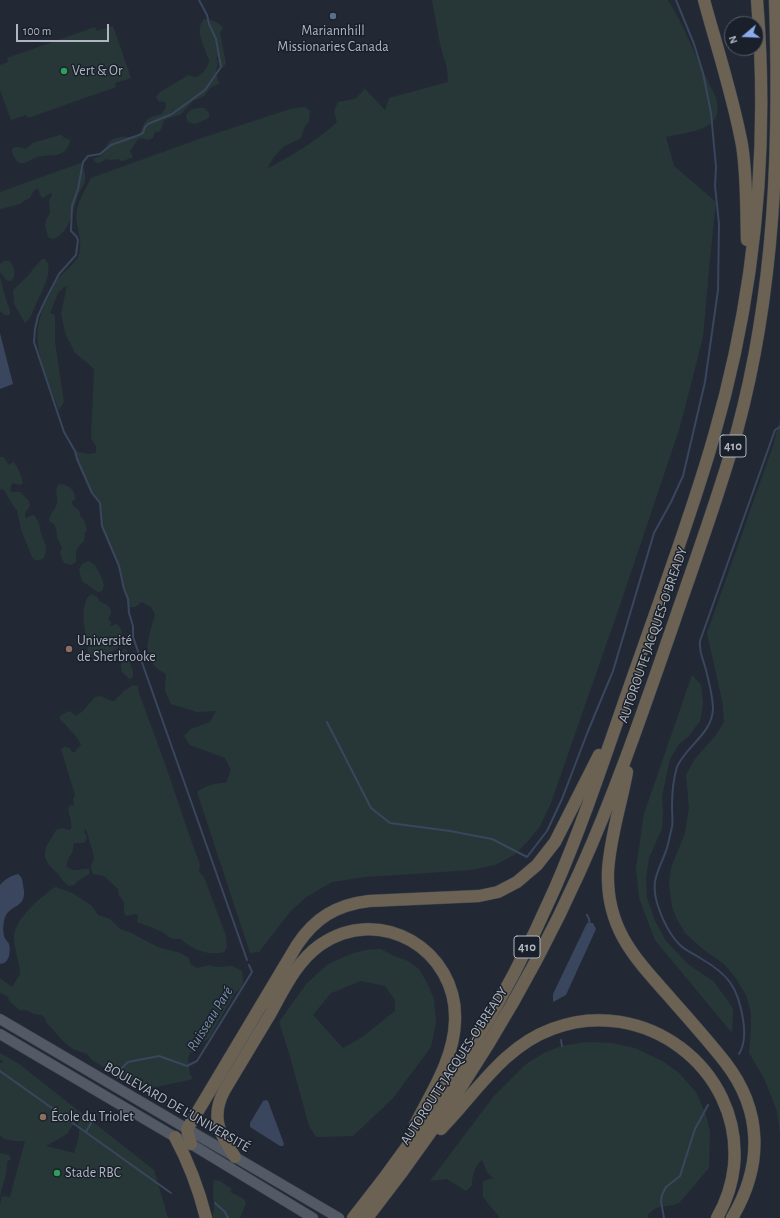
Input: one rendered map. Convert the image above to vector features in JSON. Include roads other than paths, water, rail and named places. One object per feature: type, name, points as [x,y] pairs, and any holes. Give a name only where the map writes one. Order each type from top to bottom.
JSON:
[{"type":"highway","points":[[704,0],[734,107],[742,149],[746,189],[748,280]]},
{"type":"highway","name":"AUTOROUTE JACQUES-O'BREADY","points":[[402,1164],[496,1006],[526,949],[550,898],[573,844],[620,713],[690,511],[714,436],[734,355],[748,280],[756,212],[760,140],[761,66],[757,0]]},
{"type":"highway","name":"AUTOROUTE JACQUES-O'BREADY","points":[[361,1216],[450,1104],[478,1063],[536,961],[560,914],[608,807],[633,740],[716,501],[740,422],[752,368],[764,305],[772,247],[777,199],[780,106],[779,57],[775,0]]},
{"type":"highway","points":[[777,199],[780,179]]},
{"type":"highway","points":[[191,1144],[187,1129],[292,953],[302,937],[313,924],[332,911],[352,904],[369,901],[479,896],[498,892],[520,880],[542,860],[555,842],[620,713]]},
{"type":"highway","points":[[633,740],[610,856],[608,879],[610,903],[618,928],[630,950],[640,964],[725,1062],[738,1082],[748,1103],[754,1133],[753,1162],[747,1189],[732,1218]]},
{"type":"highway","points":[[234,1157],[222,1137],[218,1126],[217,1112],[220,1101],[224,1091],[292,977],[306,958],[324,942],[352,932],[376,930],[395,933],[409,939],[432,957],[442,968],[447,978],[452,991],[455,1007],[454,1031],[448,1058],[402,1164]]},
{"type":"highway","points":[[402,1164],[466,1102],[490,1073],[508,1055],[523,1044],[546,1031],[568,1024],[595,1020],[618,1021],[646,1028],[661,1034],[675,1044],[690,1055],[702,1067],[720,1094],[728,1113],[731,1127],[734,1167],[731,1184],[725,1203],[717,1218]]},
{"type":"highway","points":[[175,1137],[190,1168],[206,1218]]},
{"type":"main road","name":"BOULEVARD DE L'UNIVERSITÉ","points":[[0,1019],[339,1218]]},
{"type":"main road","name":"BOULEVARD DE L'UNIVERSITÉ","points":[[0,1034],[175,1137],[191,1144],[313,1218]]},
{"type":"water","points":[[0,333],[13,384],[0,389]]},
{"type":"water","points":[[18,874],[22,880],[24,893],[23,899],[21,903],[6,915],[3,926],[5,939],[9,944],[10,950],[7,960],[0,964],[0,885],[8,878]]},
{"type":"water","points":[[587,923],[593,923],[596,929],[566,995],[553,1002],[553,994]]},
{"type":"water","points":[[263,1101],[268,1101],[284,1144],[283,1146],[280,1146],[250,1127],[250,1123]]},
{"type":"waterway","points":[[199,0],[207,15],[209,24],[216,39],[221,67],[205,90],[172,114],[148,124],[143,133],[111,145],[100,154],[88,156],[83,162],[78,189],[72,206],[71,231],[78,240],[76,255],[59,274],[46,299],[38,316],[34,342],[64,432],[75,451],[92,493],[100,503],[102,526],[119,566],[124,589],[128,599],[129,613],[133,626],[133,637],[247,960]]},
{"type":"waterway","points":[[327,722],[371,808],[390,823],[450,831],[492,839],[527,857],[547,831],[562,799],[613,671],[654,533],[683,476],[705,382],[718,290],[719,224],[715,186],[716,167],[711,113],[703,73],[694,44],[676,0]]},
{"type":"waterway","points":[[739,1054],[744,1037],[744,1028],[741,1008],[735,990],[725,976],[710,964],[680,945],[669,931],[657,903],[655,895],[655,881],[667,848],[672,827],[673,791],[677,767],[686,753],[704,733],[712,718],[712,701],[701,653],[700,641],[775,430],[780,427]]},
{"type":"waterway","points":[[587,915],[590,926]]},
{"type":"waterway","name":"Ruisseau Paré","points":[[118,1078],[120,1070],[128,1062],[159,1056],[187,1066],[197,1061],[252,972],[249,965]]},
{"type":"waterway","points":[[561,1040],[562,1046]]},
{"type":"waterway","name":"Ruisseau Paré","points":[[0,1071],[171,1193]]},
{"type":"waterway","points":[[664,1218],[661,1201],[662,1195],[666,1187],[680,1176],[695,1129],[708,1105]]},
{"type":"waterway","name":"Ruisseau Paré","points":[[86,1132],[96,1114]]},
{"type":"waterway","name":"Ruisseau Paré","points":[[215,1203],[225,1212],[228,1218]]},
{"type":"place","name":"Mariannhill Missionaries Canada","points":[[333,16]]},
{"type":"place","name":"Vert & Or","points":[[64,71]]},
{"type":"place","name":"Université de Sherbrooke","points":[[69,649]]},
{"type":"place","name":"École du Triolet","points":[[43,1117]]},
{"type":"place","name":"Stade RBC","points":[[57,1173]]}]
